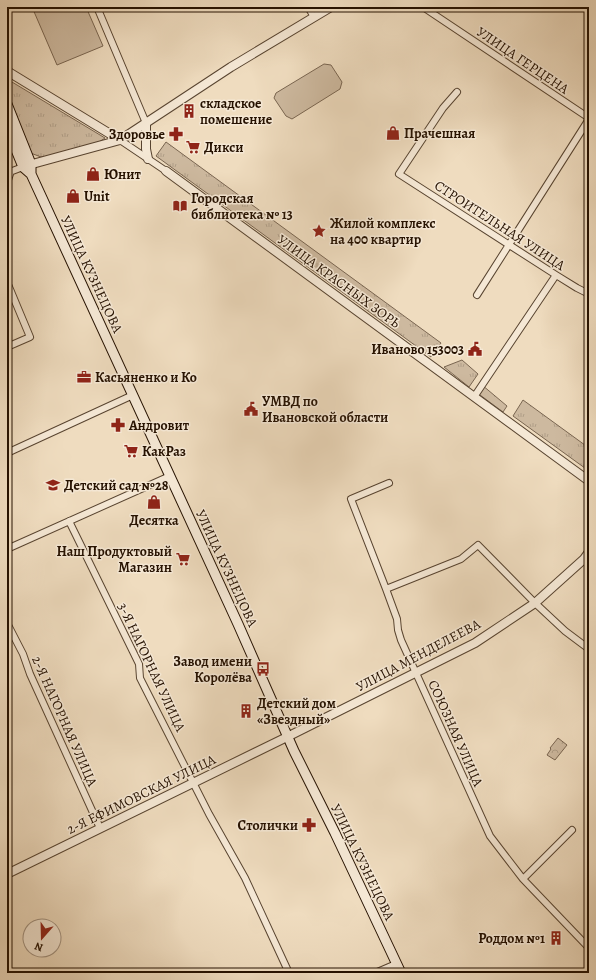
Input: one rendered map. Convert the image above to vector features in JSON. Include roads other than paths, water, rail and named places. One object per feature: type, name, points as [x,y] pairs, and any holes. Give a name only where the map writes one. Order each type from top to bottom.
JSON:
[{"type":"main road","name":"УЛИЦА КУЗНЕЦОВА","points":[[7,104],[28,168]]},
{"type":"main road","name":"УЛИЦА КУЗНЕЦОВА","points":[[7,128],[28,168],[133,395],[238,624],[287,737],[335,833],[401,973]]},
{"type":"street","points":[[98,7],[146,123],[146,149],[148,159]]},
{"type":"street","points":[[308,7],[314,17]]},
{"type":"street","points":[[7,183],[9,172],[28,168],[120,140],[231,67],[331,7]]},
{"type":"street","name":"УЛИЦА ГЕРЦЕНА","points":[[423,7],[589,119]]},
{"type":"street","name":"УЛИЦА КРАСНЫХ ЗОРЬ","points":[[7,71],[120,140],[166,171],[589,481]]},
{"type":"street","name":"СТРОИТЕЛЬНАЯ УЛИЦА","points":[[457,92],[443,108],[399,174],[509,246],[589,294]]},
{"type":"street","points":[[477,295],[589,119]]},
{"type":"street","points":[[474,397],[556,275]]},
{"type":"street","points":[[7,282],[30,337],[7,347]]},
{"type":"street","points":[[7,453],[133,395]]},
{"type":"street","points":[[7,549],[170,476]]},
{"type":"street","name":"СОЮЗНАЯ УЛИЦА","points":[[389,483],[351,500],[397,619],[401,640],[490,836],[523,879],[589,948]]},
{"type":"street","name":"3-Я НАГОРНАЯ УЛИЦА","points":[[69,521],[139,664],[140,678],[209,814],[245,878],[289,973]]},
{"type":"street","points":[[386,589],[461,559],[478,545],[535,603],[565,631],[589,649]]},
{"type":"street","name":"УЛИЦА МЕНДЕЛЕЕВА","points":[[287,737],[474,643],[535,603],[584,559],[589,552]]},
{"type":"street","name":"2-Я НАГОРНАЯ УЛИЦА","points":[[7,624],[23,654],[30,674],[100,828]]},
{"type":"street","name":"2-Я ЕФИМОВСКАЯ УЛИЦА","points":[[8,870],[100,828],[287,737]]},
{"type":"street","points":[[523,879],[572,830]]},
{"type":"street","points":[[375,973],[396,964]]},
{"type":"place","name":"складское помешение","points":[[189,111]]},
{"type":"place","name":"Прачешная","points":[[393,133]]},
{"type":"place","name":"Здоровье","points":[[176,134]]},
{"type":"place","name":"Дикси","points":[[193,147]]},
{"type":"place","name":"Юнит","points":[[93,174]]},
{"type":"place","name":"Unit","points":[[73,196]]},
{"type":"place","name":"Городская библиотека № 13","points":[[180,206]]},
{"type":"place","name":"Жилой комплекс на 400 квартир","points":[[319,231]]},
{"type":"place","name":"Иваново 153003","points":[[475,349]]},
{"type":"place","name":"Касьяненко и Ко","points":[[84,377]]},
{"type":"place","name":"УМВД по Ивановской области","points":[[251,409]]},
{"type":"place","name":"Андровит","points":[[118,425]]},
{"type":"place","name":"КакРаз","points":[[131,451]]},
{"type":"place","name":"Детский сад №28","points":[[53,485]]},
{"type":"place","name":"Десятка","points":[[154,502]]},
{"type":"place","name":"Наш Продуктовый Магазин","points":[[183,559]]},
{"type":"place","name":"Завод имени Королёва","points":[[263,669]]},
{"type":"place","name":"Детский дом «Звездный»","points":[[246,711]]},
{"type":"place","name":"Столички","points":[[309,825]]},
{"type":"place","name":"Роддом №1","points":[[556,938]]}]
